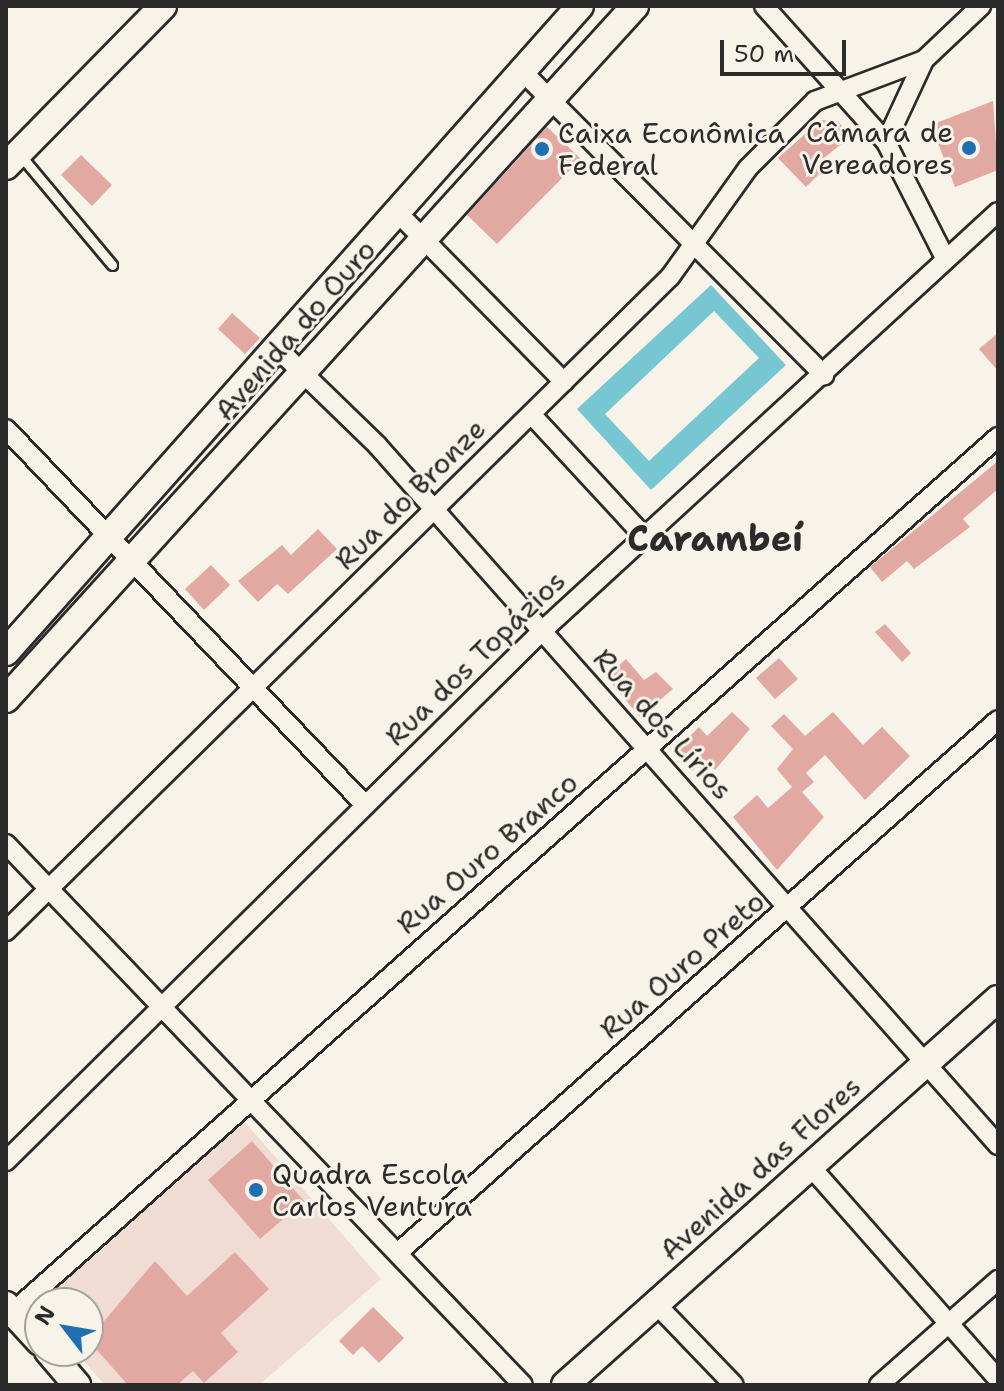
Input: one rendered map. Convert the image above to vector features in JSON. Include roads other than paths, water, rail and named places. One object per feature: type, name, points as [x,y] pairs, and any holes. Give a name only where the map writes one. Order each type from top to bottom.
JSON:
[{"type":"street","points":[[12,160],[163,6]]},
{"type":"street","name":"Avenida do Ouro","points":[[6,652],[580,6]]},
{"type":"street","name":"Avenida do Ouro","points":[[6,699],[133,562],[420,235],[635,6]]},
{"type":"street","points":[[764,6],[886,142],[945,258]]},
{"type":"street","points":[[886,142],[924,60],[981,6]]},
{"type":"street","name":"Rua do Bronze","points":[[6,931],[564,382],[694,246],[748,168],[815,101],[924,60]]},
{"type":"street","points":[[522,71],[824,375]]},
{"type":"street","points":[[397,212],[564,382]]},
{"type":"street","name":"Rua dos Topázios","points":[[6,1161],[542,631],[998,212]]},
{"type":"street","name":"Rua dos Lírios","points":[[277,348],[435,509],[998,1145]]},
{"type":"street","points":[[531,414],[643,535]]},
{"type":"street","points":[[6,429],[365,805]]},
{"type":"street","name":"Rua Ouro Branco","points":[[9,1311],[998,437]]},
{"type":"street","name":"Rua Ouro Preto","points":[[401,1250],[790,908],[998,720]]},
{"type":"street","points":[[6,844],[255,1096],[523,1385]]},
{"type":"street","name":"Avenida das Flores","points":[[565,1385],[998,999]]},
{"type":"street","points":[[810,1166],[951,1321],[998,1379]]},
{"type":"street","points":[[879,1385],[998,1280]]},
{"type":"street","points":[[656,1304],[734,1385]]},
{"type":"street","points":[[9,1311],[24,1326]]},
{"type":"street","points":[[62,1367],[77,1385]]},
{"type":"lane","points":[[12,160],[112,265]]},
{"type":"water","points":[[711,285],[786,365],[651,490],[577,409]],"holes":[[[714,311],[759,358],[649,461],[605,414]]]},
{"type":"place","name":"Câmara de Vereadores","points":[[969,148]]},
{"type":"place","name":"Caixa Econômica Federal","points":[[542,149]]},
{"type":"place","name":"Quadra Escola Carlos Ventura","points":[[256,1190]]},
{"type":"district","name":"Carambeí","points":[[715,539]]}]
